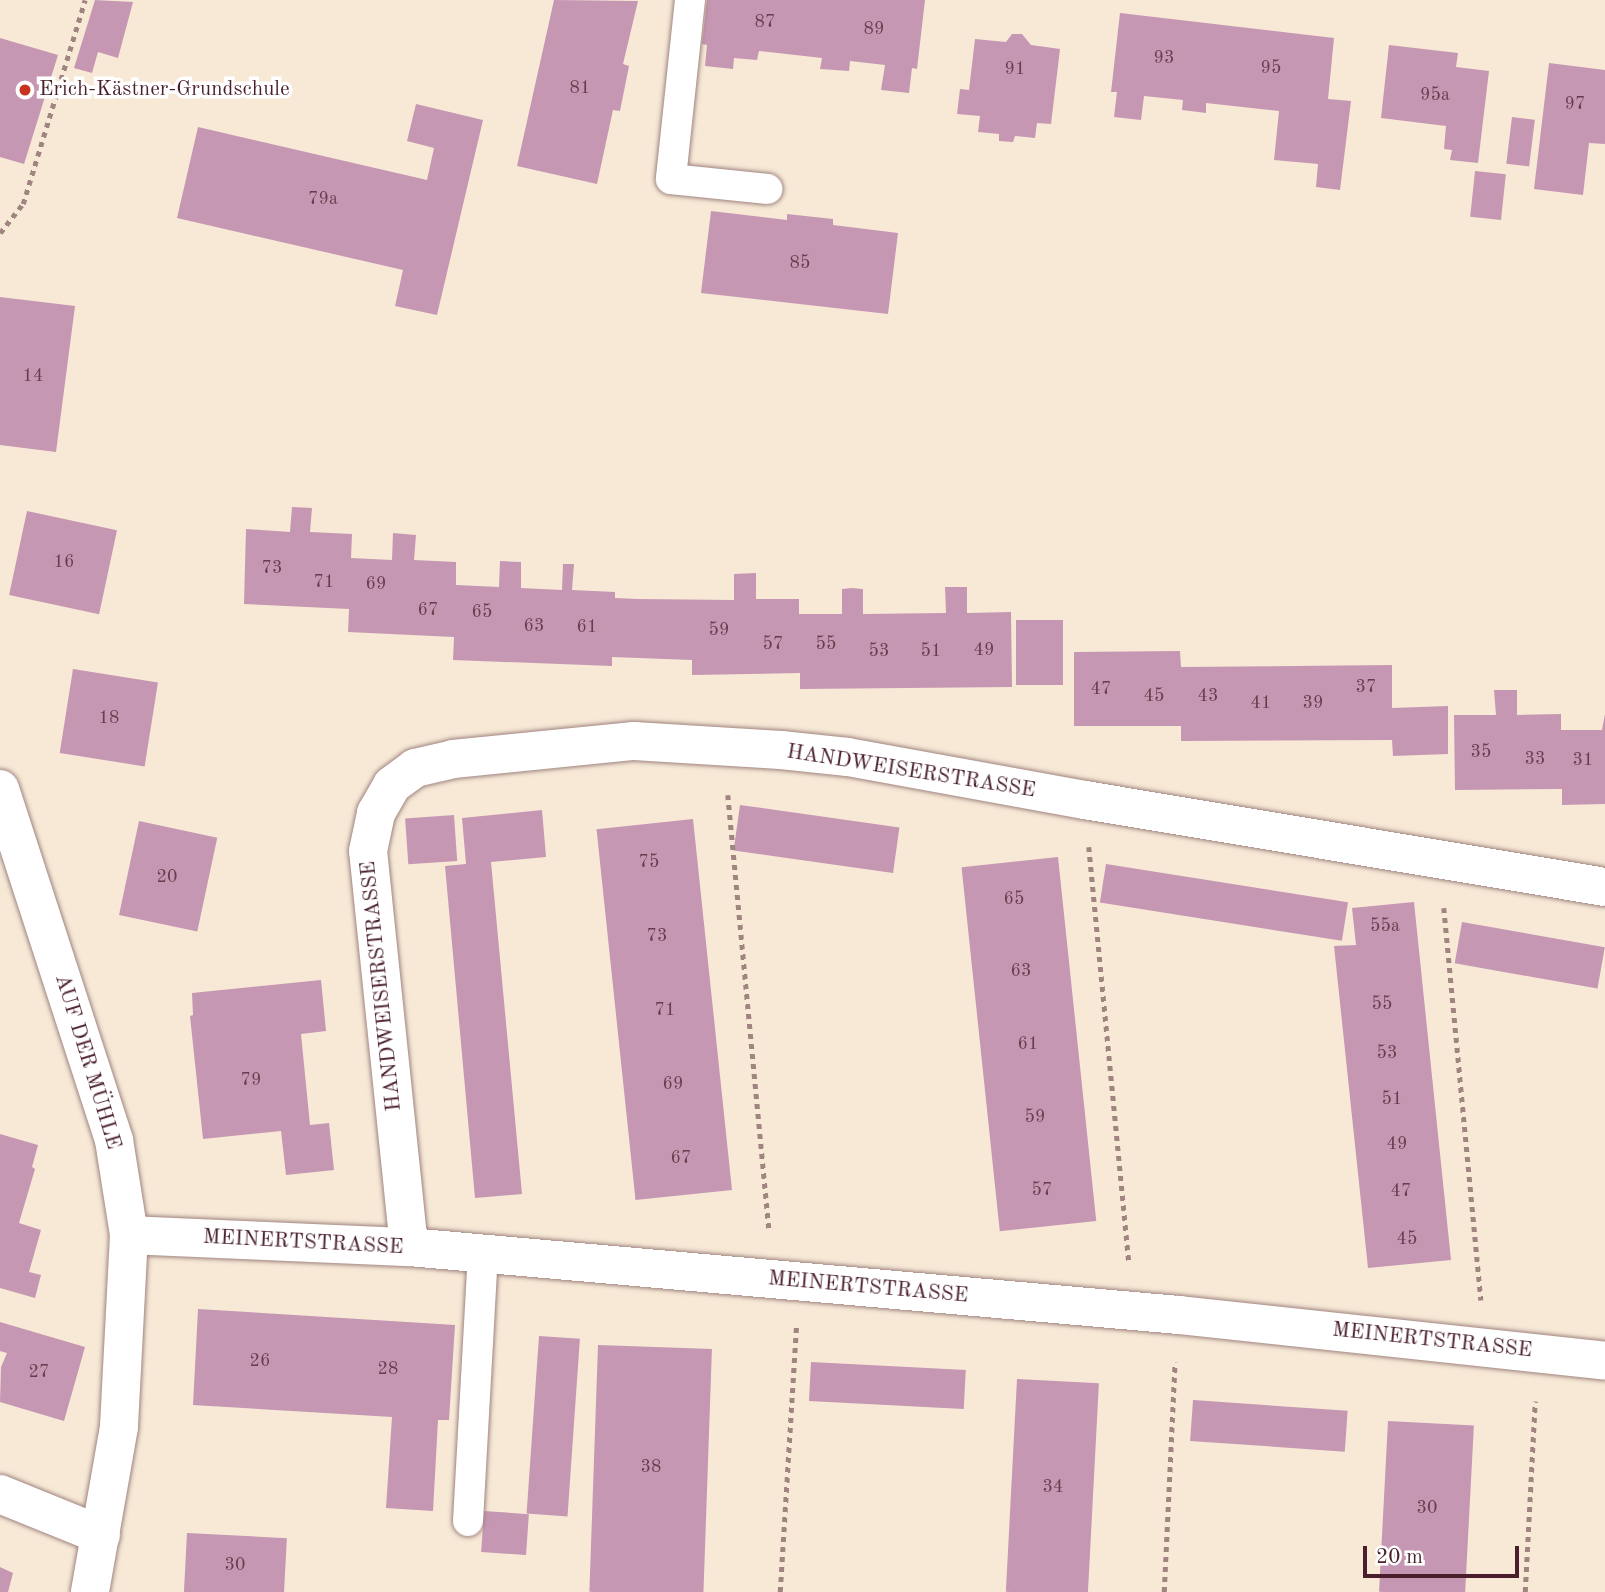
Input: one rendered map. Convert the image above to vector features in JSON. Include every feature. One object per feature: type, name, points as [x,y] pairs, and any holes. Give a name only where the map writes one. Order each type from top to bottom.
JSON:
[{"type":"street","name":"HANDWEISERSTRASSE","points":[[409,1247],[368,851],[376,813],[392,785],[415,768],[453,759],[634,741],[724,745],[848,757],[1085,800],[1605,887]]},
{"type":"street","name":"AUF DER MÜHLE","points":[[0,789],[114,1140],[129,1235],[119,1427],[90,1592]]},
{"type":"street","name":"MEINERTSTRASSE","points":[[129,1235],[409,1247],[1191,1316],[1605,1361]]},
{"type":"street","points":[[0,1494],[102,1535]]},
{"type":"lane","points":[[690,0],[671,178],[767,189]]},
{"type":"lane","points":[[468,1521],[483,1254]]},
{"type":"path","points":[[0,233],[23,204],[85,0]]},
{"type":"path","points":[[724,745],[771,1246]]},
{"type":"path","points":[[1085,800],[1129,1268]]},
{"type":"path","points":[[1439,858],[1481,1306]]},
{"type":"path","points":[[780,1592],[796,1325]]},
{"type":"path","points":[[1164,1592],[1176,1359]]},
{"type":"path","points":[[1525,1592],[1535,1400]]},
{"type":"building","points":[[95,0],[133,2],[118,58],[98,52],[92,73],[74,68]]},
{"type":"building","points":[[554,0],[638,1],[623,64],[629,66],[620,111],[613,110],[597,184],[517,166]]},
{"type":"building","points":[[707,0],[925,0],[917,69],[912,68],[909,93],[881,90],[885,65],[850,61],[849,71],[820,69],[822,58],[759,51],[757,60],[734,58],[733,69],[705,66],[707,45],[702,44]]},
{"type":"building","points":[[1120,13],[1334,38],[1328,99],[1351,101],[1340,190],[1316,187],[1318,164],[1274,160],[1279,111],[1206,103],[1206,113],[1182,110],[1183,100],[1144,96],[1141,120],[1114,117],[1117,92],[1111,92]]},
{"type":"building","points":[[1012,34],[1022,34],[1031,45],[1060,49],[1051,124],[1037,123],[1035,138],[1015,136],[1013,142],[999,141],[999,134],[978,132],[980,116],[957,114],[960,89],[969,90],[975,39],[1006,42]]},
{"type":"building","points":[[0,38],[58,55],[24,164],[0,157]]},
{"type":"building","points":[[1389,45],[1458,53],[1456,67],[1489,71],[1478,163],[1450,160],[1452,150],[1444,149],[1446,126],[1381,118]]},
{"type":"building","points":[[1549,63],[1605,70],[1605,144],[1589,143],[1583,195],[1534,189]]},
{"type":"building","points":[[416,104],[483,120],[437,315],[395,306],[403,270],[177,218],[198,127],[427,180],[434,148],[407,141]]},
{"type":"building","points":[[1512,117],[1535,120],[1529,166],[1506,164]]},
{"type":"building","points":[[1475,171],[1506,174],[1501,220],[1470,217]]},
{"type":"building","points":[[711,211],[787,220],[787,214],[833,219],[833,225],[898,233],[888,314],[701,293]]},
{"type":"building","points":[[0,297],[75,306],[56,452],[0,445]]},
{"type":"building","points":[[292,507],[312,508],[310,532],[352,534],[351,558],[392,560],[393,533],[416,535],[414,560],[456,562],[456,585],[499,587],[500,561],[521,562],[521,588],[562,590],[563,564],[574,564],[572,590],[615,592],[615,598],[734,600],[734,574],[756,573],[756,599],[799,599],[799,614],[842,614],[842,589],[852,588],[863,589],[863,614],[946,613],[945,587],[967,587],[967,613],[1011,612],[1012,687],[800,689],[800,673],[692,675],[692,660],[612,657],[612,666],[453,660],[454,637],[348,632],[349,609],[244,604],[246,529],[290,532]]},
{"type":"building","points":[[27,511],[117,530],[99,614],[9,595]]},
{"type":"building","points":[[1016,620],[1063,620],[1063,685],[1016,685]]},
{"type":"building","points":[[1180,651],[1181,667],[1392,665],[1392,708],[1448,706],[1448,754],[1393,756],[1392,740],[1181,741],[1181,726],[1074,726],[1074,652]]},
{"type":"building","points":[[73,669],[158,682],[145,766],[60,753]]},
{"type":"building","points":[[1494,690],[1517,690],[1517,715],[1561,714],[1561,730],[1602,730],[1605,714],[1605,804],[1562,805],[1562,789],[1455,790],[1454,715],[1496,715]]},
{"type":"building","points":[[740,805],[899,827],[893,873],[734,851]]},
{"type":"building","points":[[542,810],[546,857],[491,862],[522,1194],[475,1198],[445,866],[466,864],[462,818]]},
{"type":"building","points":[[454,815],[457,861],[408,864],[405,818]]},
{"type":"building","points":[[693,819],[732,1190],[636,1200],[597,829]]},
{"type":"building","points":[[139,821],[217,838],[197,932],[119,915]]},
{"type":"building","points":[[1058,857],[1096,1221],[1000,1231],[962,867]]},
{"type":"building","points":[[1106,864],[1348,902],[1342,941],[1100,903]]},
{"type":"building","points":[[1414,902],[1451,1260],[1368,1268],[1334,946],[1356,945],[1352,908]]},
{"type":"building","points":[[1462,922],[1605,947],[1598,989],[1455,963]]},
{"type":"building","points":[[321,980],[326,1031],[301,1034],[310,1125],[329,1123],[334,1170],[286,1175],[281,1131],[203,1139],[190,1016],[193,1015],[192,993]]},
{"type":"building","points":[[0,1134],[38,1145],[32,1167],[35,1169],[19,1223],[41,1230],[29,1272],[41,1275],[35,1298],[0,1288]]},
{"type":"building","points":[[198,1309],[455,1325],[449,1420],[438,1420],[433,1511],[386,1508],[392,1417],[193,1405]]},
{"type":"building","points":[[0,1322],[85,1347],[64,1421],[0,1402],[1,1367],[7,1353],[0,1351]]},
{"type":"building","points":[[539,1336],[580,1339],[567,1516],[527,1514]]},
{"type":"building","points":[[598,1345],[712,1349],[703,1592],[589,1592]]},
{"type":"building","points":[[811,1362],[966,1370],[964,1409],[809,1401]]},
{"type":"building","points":[[1017,1379],[1099,1383],[1088,1592],[1006,1592]]},
{"type":"building","points":[[1193,1400],[1348,1411],[1345,1452],[1190,1441]]},
{"type":"building","points":[[1388,1421],[1474,1426],[1465,1592],[1379,1592]]},
{"type":"building","points":[[484,1511],[529,1514],[526,1555],[481,1552]]},
{"type":"building","points":[[187,1533],[287,1538],[284,1592],[184,1592]]},
{"type":"building","points":[[0,1567],[13,1573],[8,1592],[0,1592]]},
{"type":"place","name":"Erich-Kästner-Grundschule","points":[[25,90]]}]
